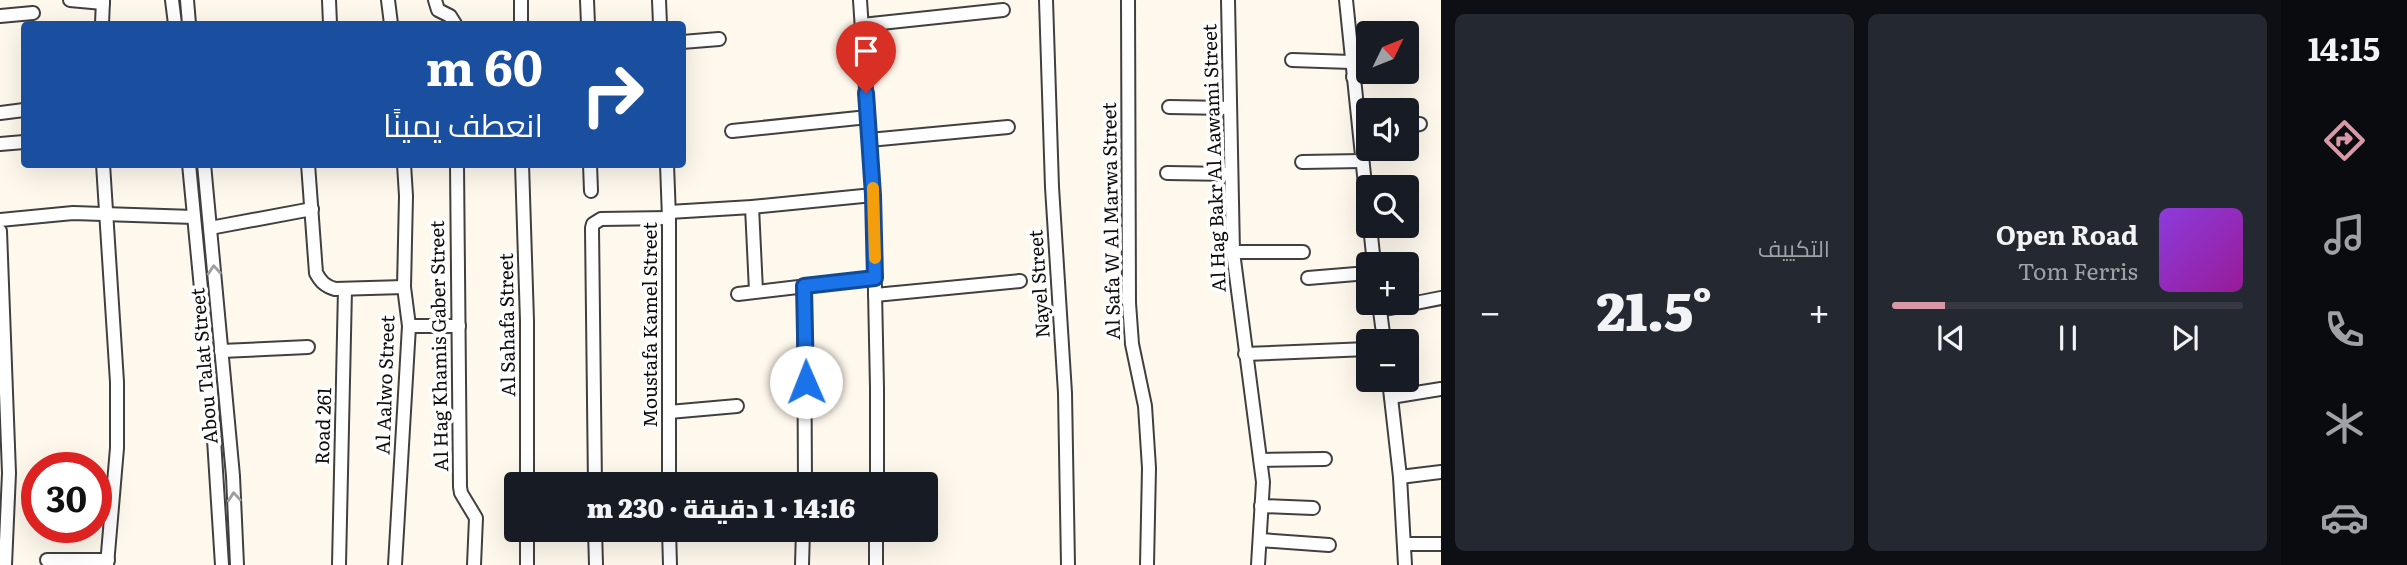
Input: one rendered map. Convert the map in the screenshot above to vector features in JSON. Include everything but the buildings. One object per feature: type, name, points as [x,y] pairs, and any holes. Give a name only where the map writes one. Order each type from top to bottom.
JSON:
[{"type":"street","points":[[70,0],[103,2],[102,21]]},
{"type":"street","points":[[172,0],[175,21]]},
{"type":"street","points":[[187,0],[189,21]]},
{"type":"street","points":[[329,0],[330,21]]},
{"type":"street","points":[[388,0],[391,21]]},
{"type":"street","points":[[435,0],[438,10],[454,21]]},
{"type":"street","points":[[520,0],[521,21]]},
{"type":"street","points":[[587,0],[587,21]]},
{"type":"street","points":[[659,0],[660,21]]},
{"type":"street","points":[[860,0],[873,195],[877,472]]},
{"type":"street","name":"Nayel Street","points":[[1046,0],[1052,187],[1065,393],[1068,565]]},
{"type":"street","name":"Al Safa W Al Marwa Street","points":[[1128,0],[1129,303],[1132,344],[1145,406],[1149,468],[1147,565]]},
{"type":"street","name":"Al Hag Bakr Al Aawami Street","points":[[1228,0],[1233,251],[1261,460],[1258,565]]},
{"type":"street","points":[[1346,0],[1357,98]]},
{"type":"street","points":[[862,24],[1003,10]]},
{"type":"street","points":[[0,16],[33,13]]},
{"type":"street","points":[[686,42],[719,39]]},
{"type":"street","points":[[1292,61],[1351,62]]},
{"type":"street","points":[[1169,107],[1229,108]]},
{"type":"street","points":[[0,113],[21,110]]},
{"type":"street","points":[[732,131],[868,117]]},
{"type":"street","points":[[869,139],[1008,127]]},
{"type":"street","points":[[0,144],[21,142]]},
{"type":"street","points":[[1302,162],[1362,161],[1364,175]]},
{"type":"street","points":[[47,559],[108,563],[117,448],[114,317],[103,168]]},
{"type":"street","name":"Abou Talat Street","points":[[189,168],[211,392],[222,565]]},
{"type":"street","name":"Abou Talat Street","points":[[204,168],[233,476],[237,565]]},
{"type":"street","points":[[308,168],[316,273],[327,287],[404,287]]},
{"type":"street","name":"Al Aalwo Street","points":[[395,565],[410,326],[404,287],[404,168]]},
{"type":"street","name":"Al Hag Khamis Gaber Street","points":[[457,168],[460,486],[461,493],[476,518],[474,565]]},
{"type":"street","name":"Al Sahafa Street","points":[[522,168],[527,321],[527,472]]},
{"type":"street","points":[[590,168],[591,191]]},
{"type":"street","name":"Moustafa Kamel Street","points":[[667,168],[669,472]]},
{"type":"street","points":[[1167,173],[1231,174]]},
{"type":"street","points":[[191,186],[206,185]]},
{"type":"street","points":[[595,472],[593,224],[601,219],[873,195]]},
{"type":"street","points":[[752,206],[757,292]]},
{"type":"street","points":[[210,228],[312,209]]},
{"type":"street","points":[[0,220],[73,213],[194,217]]},
{"type":"street","points":[[0,231],[5,565]]},
{"type":"street","points":[[1233,251],[1303,252]]},
{"type":"street","points":[[1308,278],[1356,274]]},
{"type":"street","points":[[738,294],[875,278]]},
{"type":"street","points":[[875,295],[1020,281]]},
{"type":"street","points":[[804,286],[804,472]]},
{"type":"street","name":"Road 261","points":[[339,565],[345,289]]},
{"type":"street","points":[[1419,301],[1441,298]]},
{"type":"street","points":[[410,326],[459,326]]},
{"type":"street","points":[[221,351],[309,347]]},
{"type":"street","points":[[1245,354],[1356,349]]},
{"type":"street","points":[[1391,397],[1441,389]]},
{"type":"street","points":[[1390,392],[1400,477],[1405,565]]},
{"type":"street","points":[[669,412],[737,406]]},
{"type":"street","points":[[1261,460],[1325,459]]},
{"type":"street","points":[[1400,477],[1441,472]]},
{"type":"street","points":[[1261,506],[1313,508]]},
{"type":"street","points":[[1260,540],[1329,545]]},
{"type":"street","points":[[527,542],[527,565]]},
{"type":"street","points":[[595,542],[596,565]]},
{"type":"street","points":[[669,542],[670,565]]},
{"type":"street","points":[[802,565],[803,542]]},
{"type":"street","points":[[876,542],[876,565]]},
{"type":"street","points":[[1404,544],[1441,544]]},
{"type":"slow traffic","points":[[873,188],[875,258]]},
{"type":"route","points":[[806,382],[804,286],[875,278],[866,93]]}]
